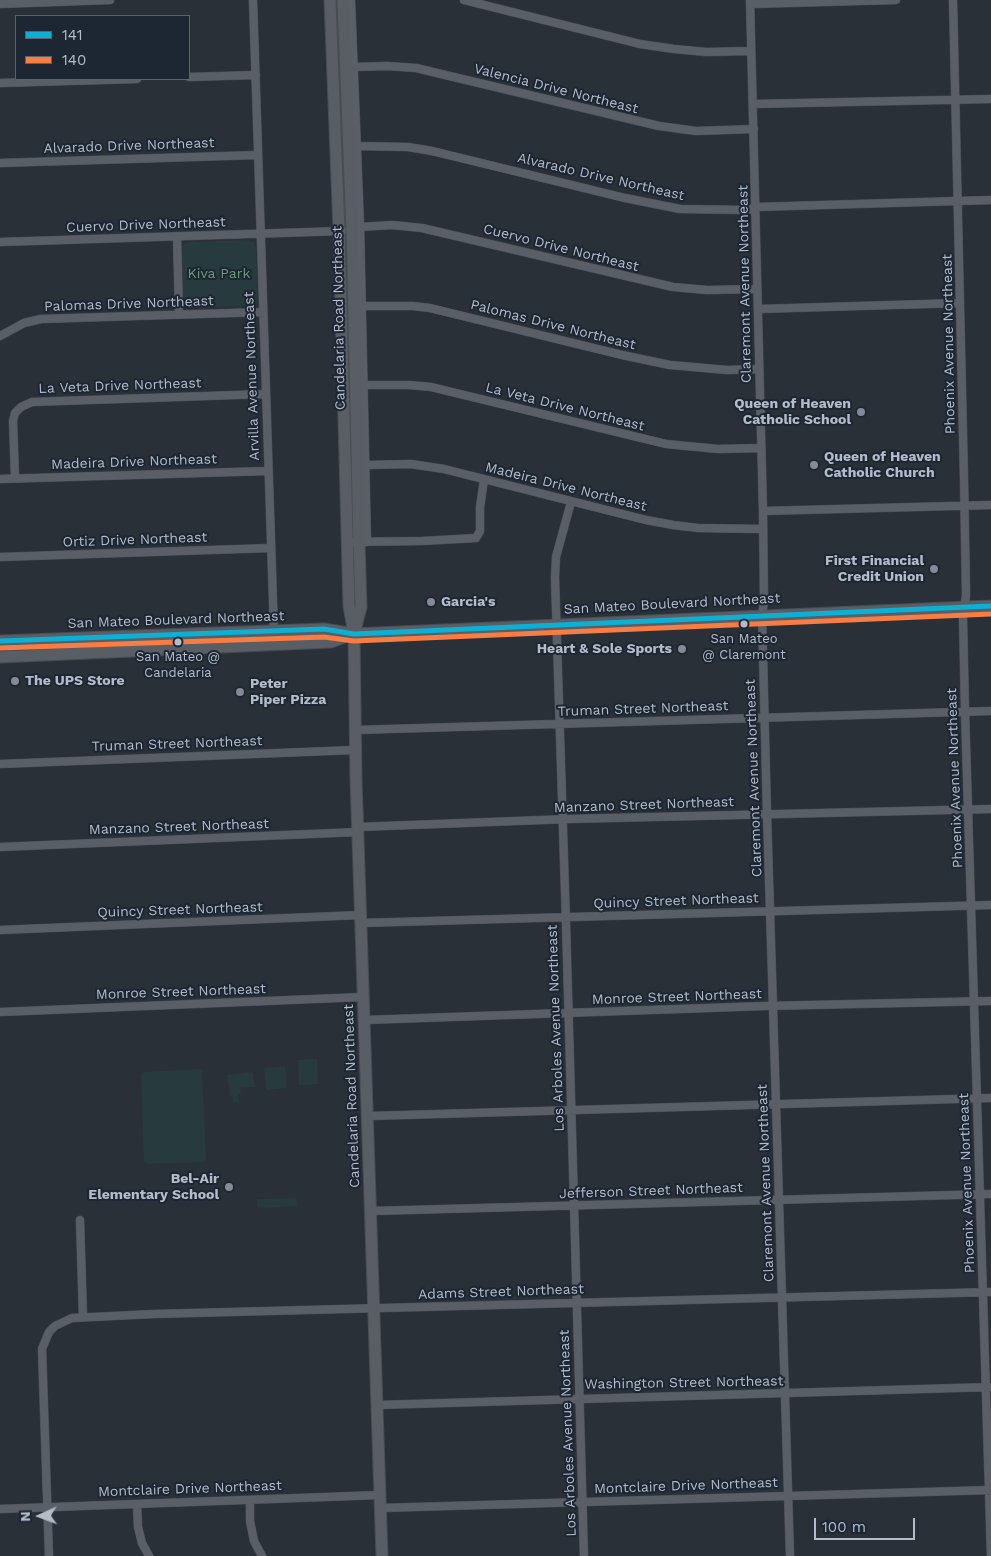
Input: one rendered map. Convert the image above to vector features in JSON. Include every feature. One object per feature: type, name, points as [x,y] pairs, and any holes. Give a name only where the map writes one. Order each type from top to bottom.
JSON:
[{"type":"main road","name":"Candelaria Road Northeast","points":[[330,0],[340,232],[349,606],[354,634],[363,997],[369,1116],[382,1556]]},
{"type":"main road","name":"Candelaria Road Northeast","points":[[343,0],[356,229],[363,542],[360,607],[354,634]]},
{"type":"main road","name":"San Mateo Boulevard Northeast","points":[[0,641],[324,629],[354,634],[991,606]]},
{"type":"main road","points":[[199,649],[223,642],[264,640],[271,636],[274,631]]},
{"type":"main road","name":"San Mateo Boulevard Northeast","points":[[0,657],[331,642],[354,634]]},
{"type":"street","points":[[0,4],[110,0]]},
{"type":"street","name":"Arvilla Avenue Northeast","points":[[253,0],[274,631]]},
{"type":"street","points":[[351,0],[357,146],[356,229]]},
{"type":"street","points":[[464,0],[640,44],[706,52],[751,51]]},
{"type":"street","points":[[751,2],[896,0]]},
{"type":"street","name":"Phoenix Avenue Northeast","points":[[953,0],[966,595],[963,619],[965,711],[980,1195],[987,1292],[991,1556]]},
{"type":"street","name":"Claremont Avenue Northeast","points":[[751,2],[764,602],[762,615],[790,1556]]},
{"type":"street","name":"Valencia Drive Northeast","points":[[354,66],[401,66],[416,68],[659,126],[696,131],[754,130]]},
{"type":"street","points":[[190,77],[256,75]]},
{"type":"street","points":[[0,83],[103,80]]},
{"type":"street","points":[[753,104],[991,99]]},
{"type":"street","name":"Alvarado Drive Northeast","points":[[357,146],[408,147],[432,150],[625,198],[680,209],[748,210],[756,207],[991,200]]},
{"type":"street","name":"Alvarado Drive Northeast","points":[[0,162],[258,155]]},
{"type":"street","name":"Cuervo Drive Northeast","points":[[0,242],[340,232],[392,225],[422,228],[674,287],[707,290],[758,289]]},
{"type":"street","points":[[177,237],[179,314]]},
{"type":"street","points":[[758,308],[960,303]]},
{"type":"street","name":"Palomas Drive Northeast","points":[[342,306],[413,306],[430,308],[670,365],[727,370],[759,369]]},
{"type":"street","points":[[358,306],[364,384],[365,465],[363,542]]},
{"type":"street","name":"Palomas Drive Northeast","points":[[0,336],[24,323],[41,319],[263,312]]},
{"type":"street","name":"La Veta Drive Northeast","points":[[364,384],[431,387],[666,444],[718,449],[761,448]]},
{"type":"street","name":"La Veta Drive Northeast","points":[[15,478],[13,421],[15,413],[21,407],[32,402],[265,394]]},
{"type":"street","name":"Madeira Drive Northeast","points":[[365,465],[421,465],[444,469],[571,502],[673,525],[698,528],[762,529]]},
{"type":"street","name":"Madeira Drive Northeast","points":[[0,479],[268,471]]},
{"type":"street","points":[[347,542],[476,538],[480,531],[480,507],[484,480]]},
{"type":"street","name":"Los Arboles Avenue Northeast","points":[[571,502],[554,568],[584,1556]]},
{"type":"street","points":[[762,511],[991,505]]},
{"type":"street","name":"Ortiz Drive Northeast","points":[[0,557],[271,548]]},
{"type":"street","name":"Truman Street Northeast","points":[[355,730],[991,711]]},
{"type":"street","name":"Truman Street Northeast","points":[[0,764],[356,750]]},
{"type":"street","name":"Manzano Street Northeast","points":[[0,847],[562,820],[991,809]]},
{"type":"street","name":"Quincy Street Northeast","points":[[0,930],[361,919],[566,917],[991,905]]},
{"type":"street","name":"Monroe Street Northeast","points":[[0,1012],[363,997]]},
{"type":"street","name":"Monroe Street Northeast","points":[[365,1020],[773,1006],[991,1001]]},
{"type":"street","points":[[369,1116],[991,1098]]},
{"type":"street","name":"Jefferson Street Northeast","points":[[372,1211],[991,1194]]},
{"type":"street","points":[[80,1220],[83,1317]]},
{"type":"street","name":"Adams Street Northeast","points":[[48,1507],[42,1349],[49,1332],[55,1326],[72,1318],[782,1296],[987,1292]]},
{"type":"street","name":"Washington Street Northeast","points":[[377,1405],[988,1387]]},
{"type":"street","name":"Montclaire Drive Northeast","points":[[381,1508],[990,1490]]},
{"type":"street","name":"Montclaire Drive Northeast","points":[[0,1509],[380,1495]]},
{"type":"street","points":[[250,1500],[250,1521],[254,1541],[262,1556]]},
{"type":"street","points":[[137,1504],[138,1527],[142,1543],[149,1556]]},
{"type":"street","points":[[48,1507],[49,1556]]},
{"type":"green space","name":"Kiva Park","points":[[249,240],[254,243],[256,249],[258,297],[255,304],[249,306],[186,307],[182,298],[180,251],[183,245],[189,242]]},
{"type":"green space","points":[[317,1059],[318,1084],[299,1085],[298,1060]]},
{"type":"green space","points":[[285,1066],[287,1088],[266,1090],[264,1068]]},
{"type":"green space","points":[[200,1069],[202,1071],[206,1159],[203,1162],[147,1164],[144,1162],[141,1075],[143,1072]]},
{"type":"green space","points":[[253,1072],[255,1087],[240,1088],[241,1094],[238,1094],[239,1102],[233,1103],[227,1075]]},
{"type":"green space","points":[[296,1198],[297,1206],[257,1208],[257,1199]]},
{"type":"transit line","name":"141","points":[[0,641],[324,629],[354,634],[991,606]]},
{"type":"transit line","name":"140","points":[[0,648],[324,637],[354,641],[991,614]]},
{"type":"place","name":"Queen of Heaven Catholic School","points":[[861,412]]},
{"type":"place","name":"Queen of Heaven Catholic Church","points":[[814,465]]},
{"type":"place","name":"First Financial Credit Union","points":[[934,569]]},
{"type":"place","name":"Garcia's","points":[[431,602]]},
{"type":"place","name":"San Mateo @ Claremont","points":[[744,624]]},
{"type":"place","name":"San Mateo @ Candelaria","points":[[178,642]]},
{"type":"place","name":"Heart & Sole Sports","points":[[682,649]]},
{"type":"place","name":"The UPS Store","points":[[15,681]]},
{"type":"place","name":"Peter Piper Pizza","points":[[240,692]]},
{"type":"place","name":"Bel-Air Elementary School","points":[[229,1187]]}]
